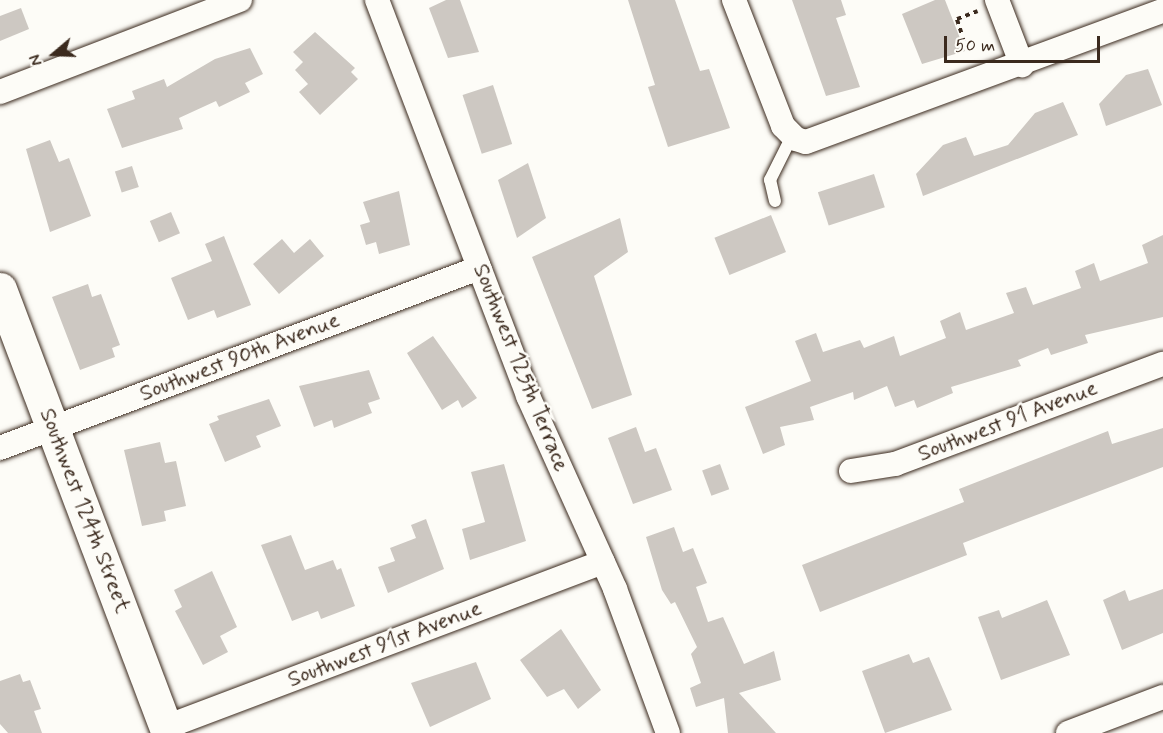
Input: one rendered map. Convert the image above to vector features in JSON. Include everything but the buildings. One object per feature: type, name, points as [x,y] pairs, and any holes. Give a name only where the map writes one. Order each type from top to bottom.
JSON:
[{"type":"street","points":[[0,92],[240,0]]},
{"type":"street","name":"Southwest 125th Terrace","points":[[377,0],[541,429],[603,562],[668,733]]},
{"type":"street","points":[[734,0],[783,126],[792,136],[812,141],[1022,66],[1163,11]]},
{"type":"street","points":[[987,6],[1022,66]]},
{"type":"street","name":"Southwest 90th Avenue","points":[[0,448],[479,268]]},
{"type":"street","name":"Southwest 124th Street","points":[[0,289],[167,730]]},
{"type":"street","name":"Southwest 91 Avenue","points":[[851,471],[895,464],[1163,364]]},
{"type":"street","name":"Southwest 91st Avenue","points":[[167,730],[603,562]]},
{"type":"street","points":[[1068,733],[1163,697]]},
{"type":"lane","points":[[775,201],[770,180],[792,136]]},
{"type":"path","points":[[964,41],[957,19],[987,6]]}]
